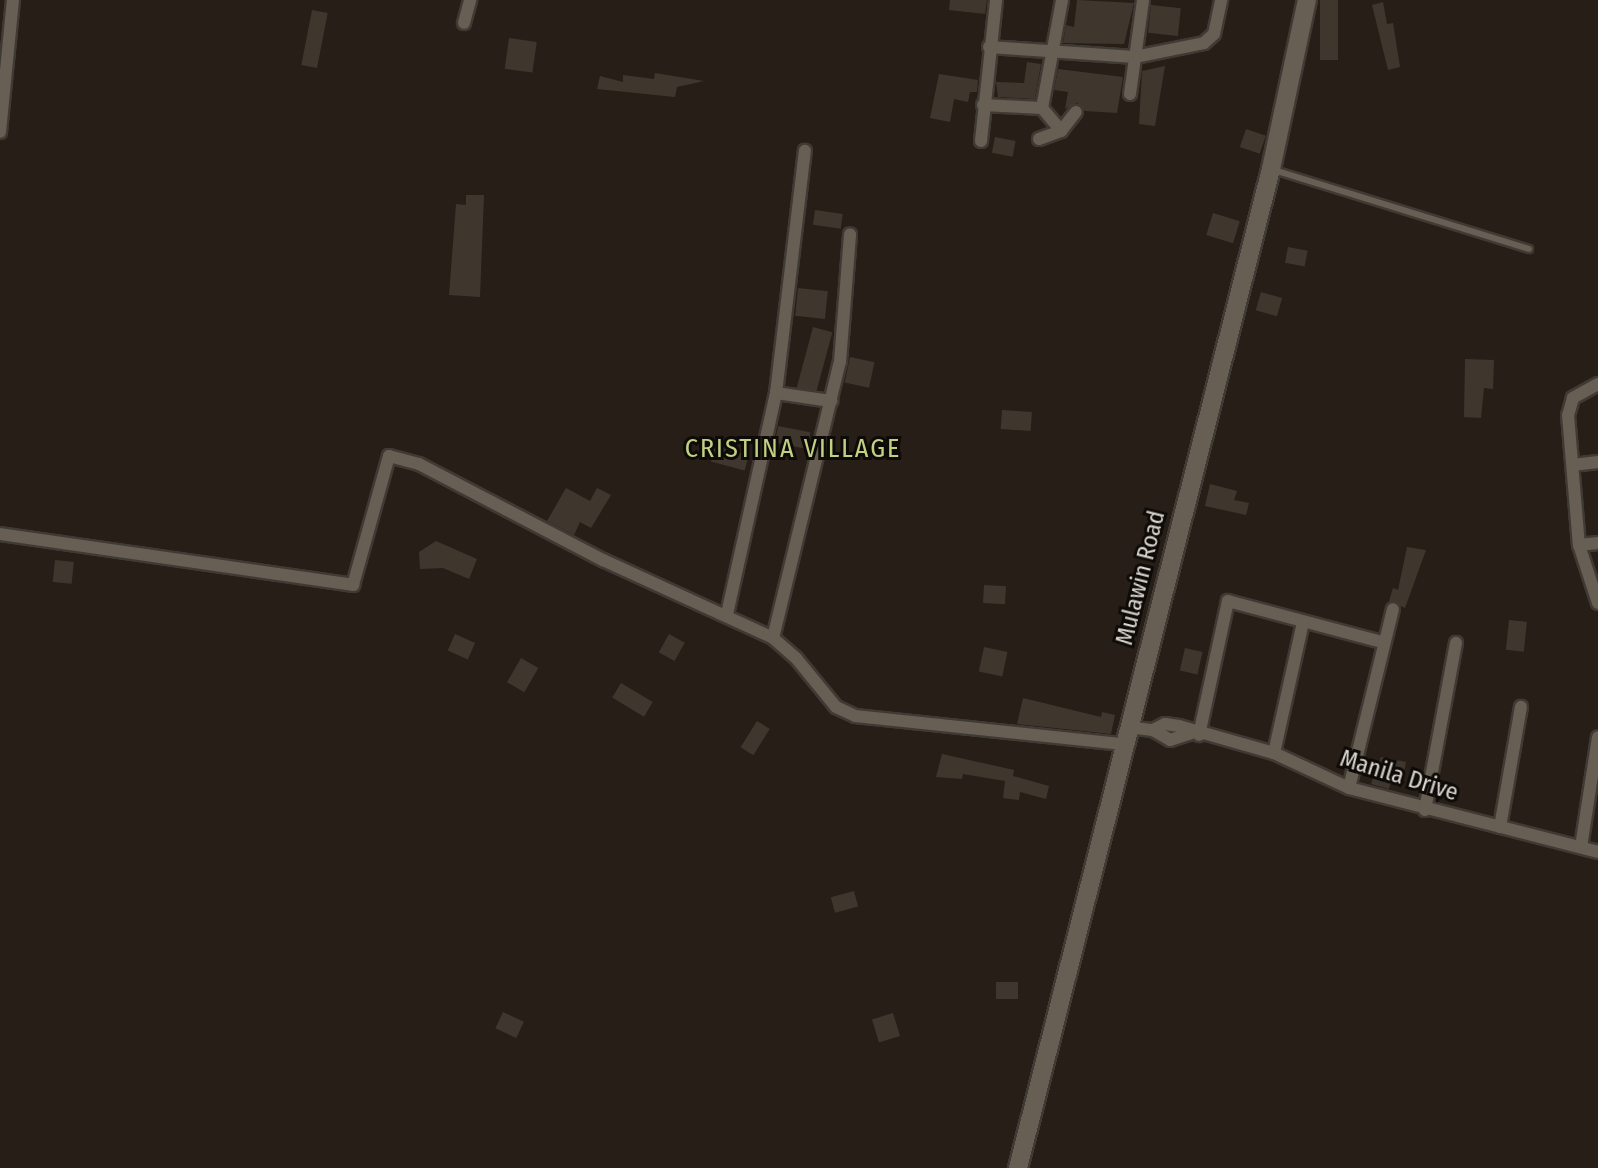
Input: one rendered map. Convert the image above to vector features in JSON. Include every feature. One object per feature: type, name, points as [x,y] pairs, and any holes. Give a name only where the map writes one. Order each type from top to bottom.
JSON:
[{"type":"main road","name":"Mulawin Road","points":[[1018,1168],[1125,735],[1271,169],[1307,0]]},
{"type":"street","points":[[0,132],[13,0]]},
{"type":"street","points":[[464,23],[470,0]]},
{"type":"street","points":[[981,141],[996,0]]},
{"type":"street","points":[[1042,108],[1055,54],[1062,0]]},
{"type":"street","points":[[1130,94],[1143,0]]},
{"type":"street","points":[[989,47],[1055,54],[1135,57],[1204,43],[1214,34],[1221,0]]},
{"type":"street","points":[[983,105],[1042,108],[1061,131]]},
{"type":"street","points":[[1039,139],[1061,131],[1076,112]]},
{"type":"street","points":[[727,614],[776,393],[805,151]]},
{"type":"street","points":[[0,534],[353,585],[389,456],[419,464],[603,560],[727,614],[773,638],[840,362],[850,234]]},
{"type":"street","points":[[1598,384],[1573,398],[1568,415],[1579,545],[1598,603]]},
{"type":"street","points":[[776,393],[831,401]]},
{"type":"street","points":[[1573,465],[1598,462]]},
{"type":"street","points":[[1579,545],[1598,543]]},
{"type":"street","points":[[1195,734],[1228,601],[1382,642]]},
{"type":"street","points":[[1349,788],[1382,642],[1393,609]]},
{"type":"street","points":[[1274,753],[1303,622]]},
{"type":"street","name":"Manila Drive","points":[[773,638],[836,707],[855,716],[1125,735],[1153,730],[1165,724],[1274,753],[1349,788],[1598,852]]},
{"type":"street","points":[[1425,810],[1456,643]]},
{"type":"street","points":[[1500,827],[1521,707]]},
{"type":"street","points":[[1581,847],[1598,737]]},
{"type":"lane","points":[[1271,169],[1529,249]]},
{"type":"building","points":[[950,0],[987,0],[985,14],[949,10]]},
{"type":"building","points":[[1077,0],[1134,3],[1124,44],[1063,43],[1066,25],[1074,27]]},
{"type":"building","points":[[1320,0],[1338,0],[1338,60],[1320,60]]},
{"type":"building","points":[[1383,2],[1387,24],[1393,23],[1400,67],[1388,70],[1372,5]]},
{"type":"building","points":[[1151,5],[1181,8],[1178,36],[1148,33]]},
{"type":"building","points":[[312,10],[328,13],[317,68],[301,65]]},
{"type":"building","points":[[509,38],[537,42],[532,73],[505,69]]},
{"type":"building","points":[[1027,62],[1041,64],[1035,99],[998,97],[996,82],[1024,83]]},
{"type":"building","points":[[1165,66],[1155,126],[1139,124],[1142,71]]},
{"type":"building","points":[[1058,69],[1123,77],[1117,113],[1085,111],[1077,103],[1065,109],[1068,92],[1054,90]]},
{"type":"building","points":[[655,73],[704,81],[677,87],[675,97],[597,89],[600,76],[623,82],[623,75],[654,79]]},
{"type":"building","points":[[939,74],[978,80],[977,92],[970,92],[968,102],[954,99],[950,122],[930,118]]},
{"type":"building","points":[[1246,129],[1266,136],[1260,154],[1240,147]]},
{"type":"building","points":[[995,137],[1016,141],[1013,157],[992,153]]},
{"type":"building","points":[[466,195],[484,195],[480,297],[449,295],[456,204],[466,205]]},
{"type":"building","points":[[815,210],[843,214],[841,229],[813,225]]},
{"type":"building","points":[[1213,213],[1240,221],[1233,243],[1206,235]]},
{"type":"building","points":[[1288,247],[1308,251],[1305,267],[1285,263]]},
{"type":"building","points":[[798,288],[828,291],[825,319],[795,316]]},
{"type":"building","points":[[1261,292],[1282,298],[1277,316],[1256,310]]},
{"type":"building","points":[[813,327],[832,332],[816,393],[797,388]]},
{"type":"building","points":[[850,357],[874,362],[869,388],[845,382]]},
{"type":"building","points":[[1465,359],[1494,360],[1493,389],[1484,388],[1481,418],[1464,417]]},
{"type":"building","points":[[1002,410],[1032,412],[1031,431],[1001,429]]},
{"type":"building","points":[[778,426],[810,432],[807,449],[775,443]]},
{"type":"building","points":[[715,446],[749,455],[745,471],[711,461]]},
{"type":"building","points":[[1210,484],[1237,491],[1234,500],[1249,503],[1246,515],[1205,506]]},
{"type":"building","points":[[566,488],[590,501],[597,488],[611,495],[591,528],[580,522],[574,535],[547,521]]},
{"type":"building","points":[[436,541],[477,559],[469,579],[443,568],[420,569],[419,552]]},
{"type":"building","points":[[1407,547],[1426,550],[1405,608],[1389,601],[1393,588],[1398,590]]},
{"type":"building","points":[[55,560],[74,562],[72,584],[53,582]]},
{"type":"building","points":[[984,585],[1006,586],[1005,604],[983,603]]},
{"type":"building","points":[[1509,620],[1527,622],[1524,652],[1506,650]]},
{"type":"building","points":[[455,634],[475,643],[468,659],[448,650]]},
{"type":"building","points":[[669,634],[685,643],[675,661],[659,652]]},
{"type":"building","points":[[984,647],[1007,652],[1002,676],[979,671]]},
{"type":"building","points":[[1185,648],[1203,652],[1197,674],[1180,670]]},
{"type":"building","points":[[521,658],[538,668],[524,692],[507,682]]},
{"type":"building","points":[[621,683],[653,702],[644,717],[612,698]]},
{"type":"building","points":[[1023,698],[1101,717],[1102,712],[1115,715],[1111,734],[1017,724]]},
{"type":"building","points":[[757,721],[770,729],[753,755],[741,747]]},
{"type":"building","points":[[942,754],[1014,770],[1013,776],[1049,786],[1046,799],[1020,792],[1019,800],[1003,798],[1005,781],[963,774],[962,779],[936,777]]},
{"type":"building","points":[[1381,757],[1406,762],[1403,778],[1392,776],[1389,789],[1371,784]]},
{"type":"building","points":[[854,891],[858,906],[835,913],[831,897]]},
{"type":"building","points":[[996,982],[1018,982],[1018,999],[996,999]]},
{"type":"building","points":[[503,1012],[524,1022],[516,1038],[495,1028]]},
{"type":"building","points":[[893,1013],[900,1036],[879,1042],[872,1019]]},
{"type":"district","name":"CRISTINA VILLAGE","points":[[793,449]]}]
